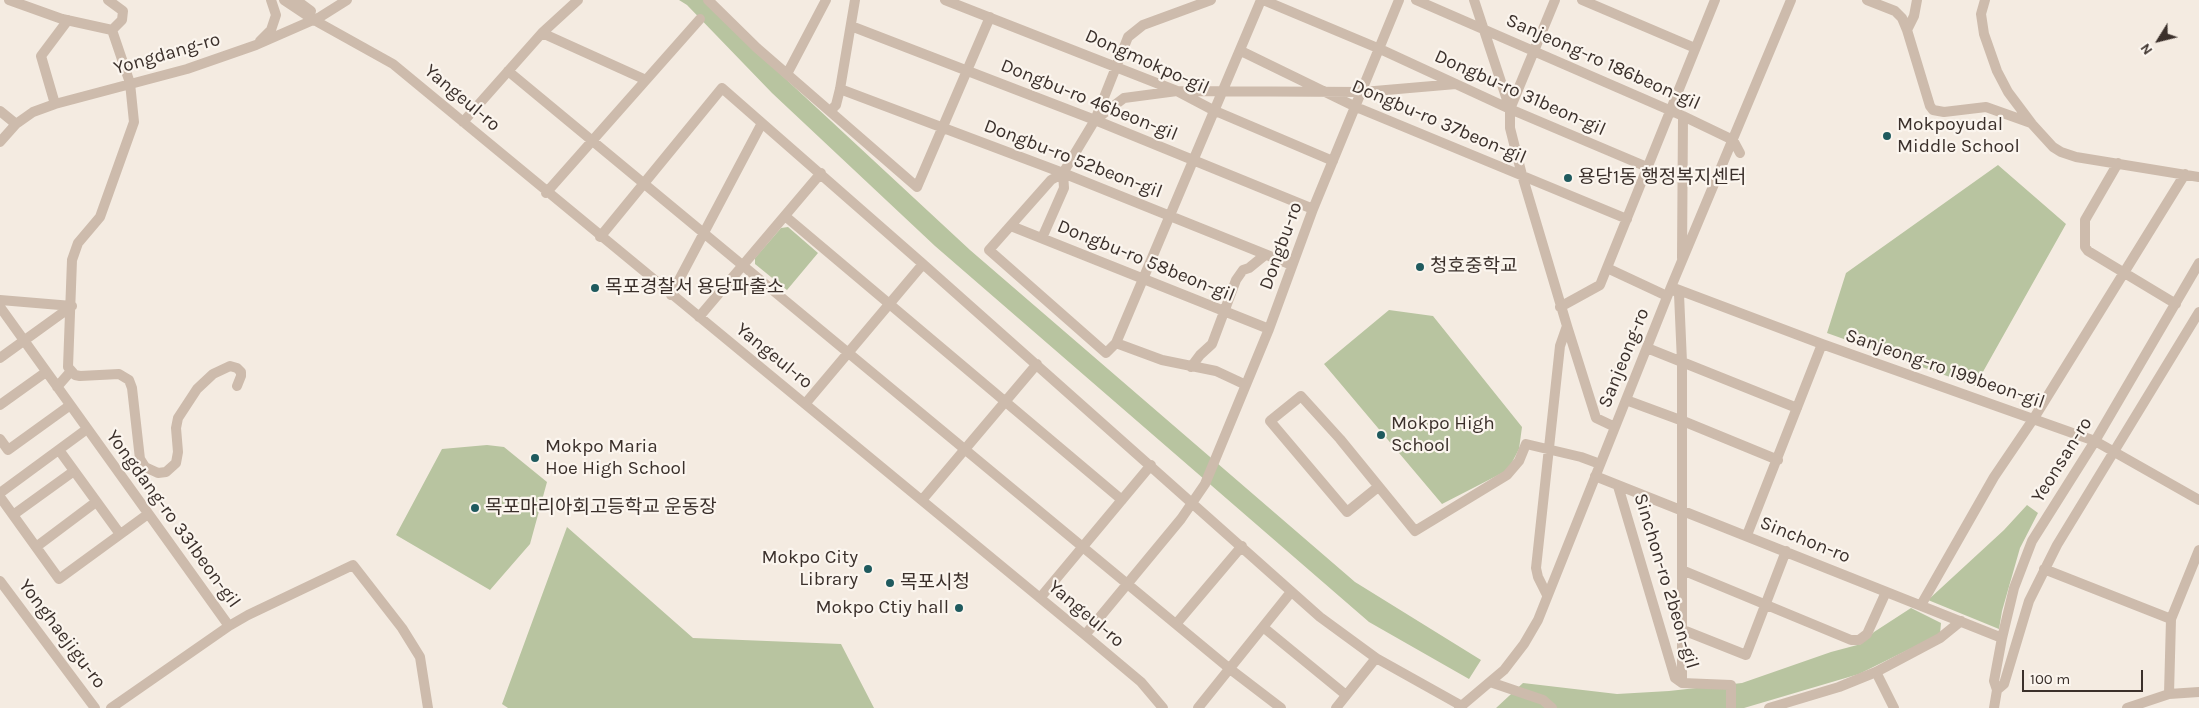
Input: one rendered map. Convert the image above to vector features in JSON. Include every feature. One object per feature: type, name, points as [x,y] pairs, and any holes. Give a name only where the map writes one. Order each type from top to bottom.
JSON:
[{"type":"street","points":[[9,0],[68,20],[112,30]]},
{"type":"street","points":[[108,0],[122,11],[122,20],[112,30]]},
{"type":"street","points":[[256,45],[271,30],[276,14],[271,0]]},
{"type":"street","points":[[277,0],[299,3]]},
{"type":"street","name":"Yangeul-ro","points":[[284,0],[299,3],[317,18],[392,64],[546,193],[1085,635],[1141,682],[1163,708]]},
{"type":"street","name":"Yongdang-ro","points":[[0,142],[16,124],[28,115],[55,104],[187,69],[256,45],[317,18],[347,0]]},
{"type":"street","points":[[463,122],[542,33],[578,0]]},
{"type":"street","points":[[708,0],[739,32],[916,187],[990,17]]},
{"type":"street","points":[[787,74],[826,0]]},
{"type":"street","points":[[830,111],[836,105],[840,89],[855,0]]},
{"type":"street","name":"Dongmokpo-gil","points":[[945,0],[1177,91],[1213,110],[1333,161]]},
{"type":"street","points":[[1211,0],[1137,29],[1125,41],[1095,120],[1063,173],[1051,180],[989,250],[1106,353],[1116,344],[1168,216],[1262,0]]},
{"type":"street","name":"Dongbu-ro 31beon-gil","points":[[1262,0],[1380,49],[1510,109],[1648,167]]},
{"type":"street","name":"Dongbu-ro","points":[[1085,635],[1193,503],[1209,476],[1269,329],[1313,209],[1363,92],[1399,0]]},
{"type":"street","name":"Sanjeong-ro 186beon-gil","points":[[1416,0],[1535,50],[1733,140]]},
{"type":"street","points":[[1474,0],[1510,109],[1510,128],[1522,175],[1560,307],[1596,418],[1615,427]]},
{"type":"street","points":[[1510,109],[1555,0]]},
{"type":"street","points":[[1582,0],[1695,48]]},
{"type":"street","points":[[1560,307],[1600,285],[1715,0]]},
{"type":"street","name":"Sanjeong-ro","points":[[1460,707],[1504,670],[1528,638],[1548,595],[1646,348],[1790,0]]},
{"type":"street","points":[[1867,0],[1898,13],[1908,30],[1928,102],[1933,110],[1944,112],[1986,107],[2032,124]]},
{"type":"street","points":[[1908,30],[1914,16],[1917,0]]},
{"type":"street","points":[[1984,0],[1982,14],[1984,34],[1992,58],[2008,92],[2044,139],[2062,152],[2076,157],[2199,176]]},
{"type":"street","points":[[546,193],[700,19]]},
{"type":"street","points":[[55,104],[41,56],[68,20]]},
{"type":"street","name":"Dongbu-ro 46beon-gil","points":[[851,26],[1095,120],[1313,209]]},
{"type":"street","points":[[112,30],[130,83],[134,122],[100,217],[78,244],[72,260],[72,306],[68,367],[80,376],[119,374],[129,380],[132,388],[140,459],[148,469],[158,473],[166,472],[176,463],[178,452],[176,428],[178,418],[197,389],[213,374],[230,366],[237,368],[242,376],[238,386]]},
{"type":"street","points":[[542,33],[646,80]]},
{"type":"street","name":"Dongbu-ro 37beon-gil","points":[[1241,51],[1356,107],[1627,219]]},
{"type":"street","points":[[508,71],[1176,624],[1281,708]]},
{"type":"street","points":[[1095,120],[1124,98],[1177,91],[1363,92],[1457,84]]},
{"type":"street","points":[[600,236],[722,88],[1037,364],[1320,617],[1376,658],[1460,707]]},
{"type":"street","name":"Dongbu-ro 52beon-gil","points":[[840,89],[1063,173],[1292,266]]},
{"type":"street","points":[[0,111],[16,124]]},
{"type":"street","points":[[1682,262],[1683,116]]},
{"type":"street","points":[[671,295],[762,123]]},
{"type":"street","points":[[1733,140],[1740,153]]},
{"type":"street","points":[[2118,163],[2085,220],[2086,247],[2088,251],[2176,304]]},
{"type":"street","points":[[1042,238],[1064,188],[1063,173]]},
{"type":"street","points":[[699,317],[821,174]]},
{"type":"street","points":[[1921,605],[1994,477],[2034,418],[2185,174]]},
{"type":"street","points":[[784,216],[1122,500]]},
{"type":"street","name":"Dongbu-ro 58beon-gil","points":[[1011,226],[1269,329]]},
{"type":"street","points":[[1191,368],[1200,355],[1212,344],[1236,280],[1242,270],[1249,268],[1265,255]]},
{"type":"street","name":"Yeonsan-ro","points":[[1994,708],[1997,690],[1994,681],[2002,638],[2014,588],[2032,541],[2095,441],[2199,263]]},
{"type":"street","points":[[805,404],[923,264]]},
{"type":"street","name":"Sanjeong-ro 199beon-gil","points":[[1606,268],[1669,292],[2034,418],[2095,441],[2199,500]]},
{"type":"street","points":[[1669,292],[1679,294],[1682,362],[1682,683],[1731,685],[1731,708]]},
{"type":"street","points":[[0,300],[72,306]]},
{"type":"street","points":[[0,358],[72,306]]},
{"type":"street","name":"Yongdang-ro 331beon-gil","points":[[0,307],[69,406],[229,626],[248,614],[353,565],[393,616],[420,657],[428,708]]},
{"type":"street","name":"Yeonsan-ro","points":[[1997,690],[2004,684],[2029,601],[2044,569],[2114,452],[2198,318]]},
{"type":"street","points":[[1548,595],[1538,577],[1536,568],[1560,346],[1567,326]]},
{"type":"street","points":[[1116,344],[1162,360],[1191,368],[1216,372],[1246,385]]},
{"type":"street","points":[[1747,535],[1822,344]]},
{"type":"street","points":[[1646,348],[1797,408]]},
{"type":"street","points":[[922,500],[1037,364]]},
{"type":"street","points":[[57,387],[72,371]]},
{"type":"street","points":[[0,405],[46,372]]},
{"type":"street","points":[[1378,487],[1347,512],[1270,421],[1301,396],[1340,439],[1415,532],[1507,475],[1519,460],[1526,444],[1581,457],[1600,464]]},
{"type":"street","points":[[1626,400],[1778,460]]},
{"type":"street","points":[[0,439],[8,450],[69,406]]},
{"type":"street","points":[[0,493],[87,429]]},
{"type":"street","points":[[59,450],[120,534]]},
{"type":"street","points":[[1040,598],[1150,465]]},
{"type":"street","points":[[12,514],[74,471]]},
{"type":"street","name":"Sinchon-ro","points":[[1595,476],[2002,638]]},
{"type":"street","name":"Sinchon-ro 2beon-gil","points":[[1618,486],[1670,668],[1675,678],[1682,683]]},
{"type":"street","points":[[0,497],[59,579],[148,514]]},
{"type":"street","points":[[36,547],[96,502]]},
{"type":"street","points":[[1176,624],[1242,546]]},
{"type":"street","points":[[2169,694],[2170,619],[2199,550]]},
{"type":"street","points":[[1683,630],[1746,655],[1786,551]]},
{"type":"street","points":[[2044,569],[2170,619]]},
{"type":"street","points":[[1682,570],[1851,640],[1859,640],[1867,634],[1886,592]]},
{"type":"street","name":"Yonghaejigu-ro","points":[[0,581],[95,708]]},
{"type":"street","points":[[1198,708],[1291,592]]},
{"type":"street","points":[[1769,708],[1839,687],[1876,672],[1940,638],[1961,621]]},
{"type":"street","points":[[111,708],[229,626]]},
{"type":"street","points":[[1263,627],[1346,695]]},
{"type":"street","points":[[1336,708],[1376,658]]},
{"type":"street","points":[[1876,672],[1894,708]]},
{"type":"street","points":[[1490,682],[1542,700],[1552,708]]},
{"type":"street","points":[[2126,708],[2169,694],[2199,692]]},
{"type":"green space","points":[[679,0],[705,0],[734,31],[970,250],[1355,582],[1481,660],[1469,679],[1369,622],[935,246],[772,93],[687,5]]},
{"type":"green space","points":[[1998,165],[2066,224],[1975,386],[1827,333],[1846,273]]},
{"type":"green space","points":[[788,227],[818,253],[787,290],[755,264],[755,258],[781,228]]},
{"type":"green space","points":[[1389,310],[1433,316],[1522,427],[1519,449],[1508,470],[1442,504],[1324,364]]},
{"type":"green space","name":"목포마리아회고등학교 운동장","points":[[487,445],[504,447],[547,482],[530,544],[490,590],[396,535],[442,449]]},
{"type":"green space","points":[[2027,505],[2038,513],[2020,548],[2002,611],[1999,629],[1928,600],[2004,530]]},
{"type":"green space","points":[[567,527],[693,638],[841,644],[874,708],[508,708],[502,704]]},
{"type":"green space","points":[[1911,608],[1941,623],[1940,634],[1859,674],[1744,708],[1496,708],[1523,683],[1617,694],[1669,691],[1742,683],[1831,652],[1861,644],[1874,632]]},
{"type":"place","name":"Mokpoyudal Middle School","points":[[1887,136]]},
{"type":"place","name":"용당1동 행정복지센터","points":[[1568,178]]},
{"type":"place","name":"청호중학교","points":[[1420,267]]},
{"type":"place","name":"목포경찰서 용당파출소","points":[[595,288]]},
{"type":"place","name":"Mokpo High School","points":[[1381,435]]},
{"type":"place","name":"Mokpo Maria Hoe High School","points":[[535,458]]},
{"type":"place","name":"목포마리아회고등학교 운동장","points":[[475,508]]},
{"type":"place","name":"Mokpo City Library","points":[[868,569]]},
{"type":"place","name":"목포시청","points":[[890,583]]},
{"type":"place","name":"Mokpo Ctiy hall","points":[[959,608]]}]
